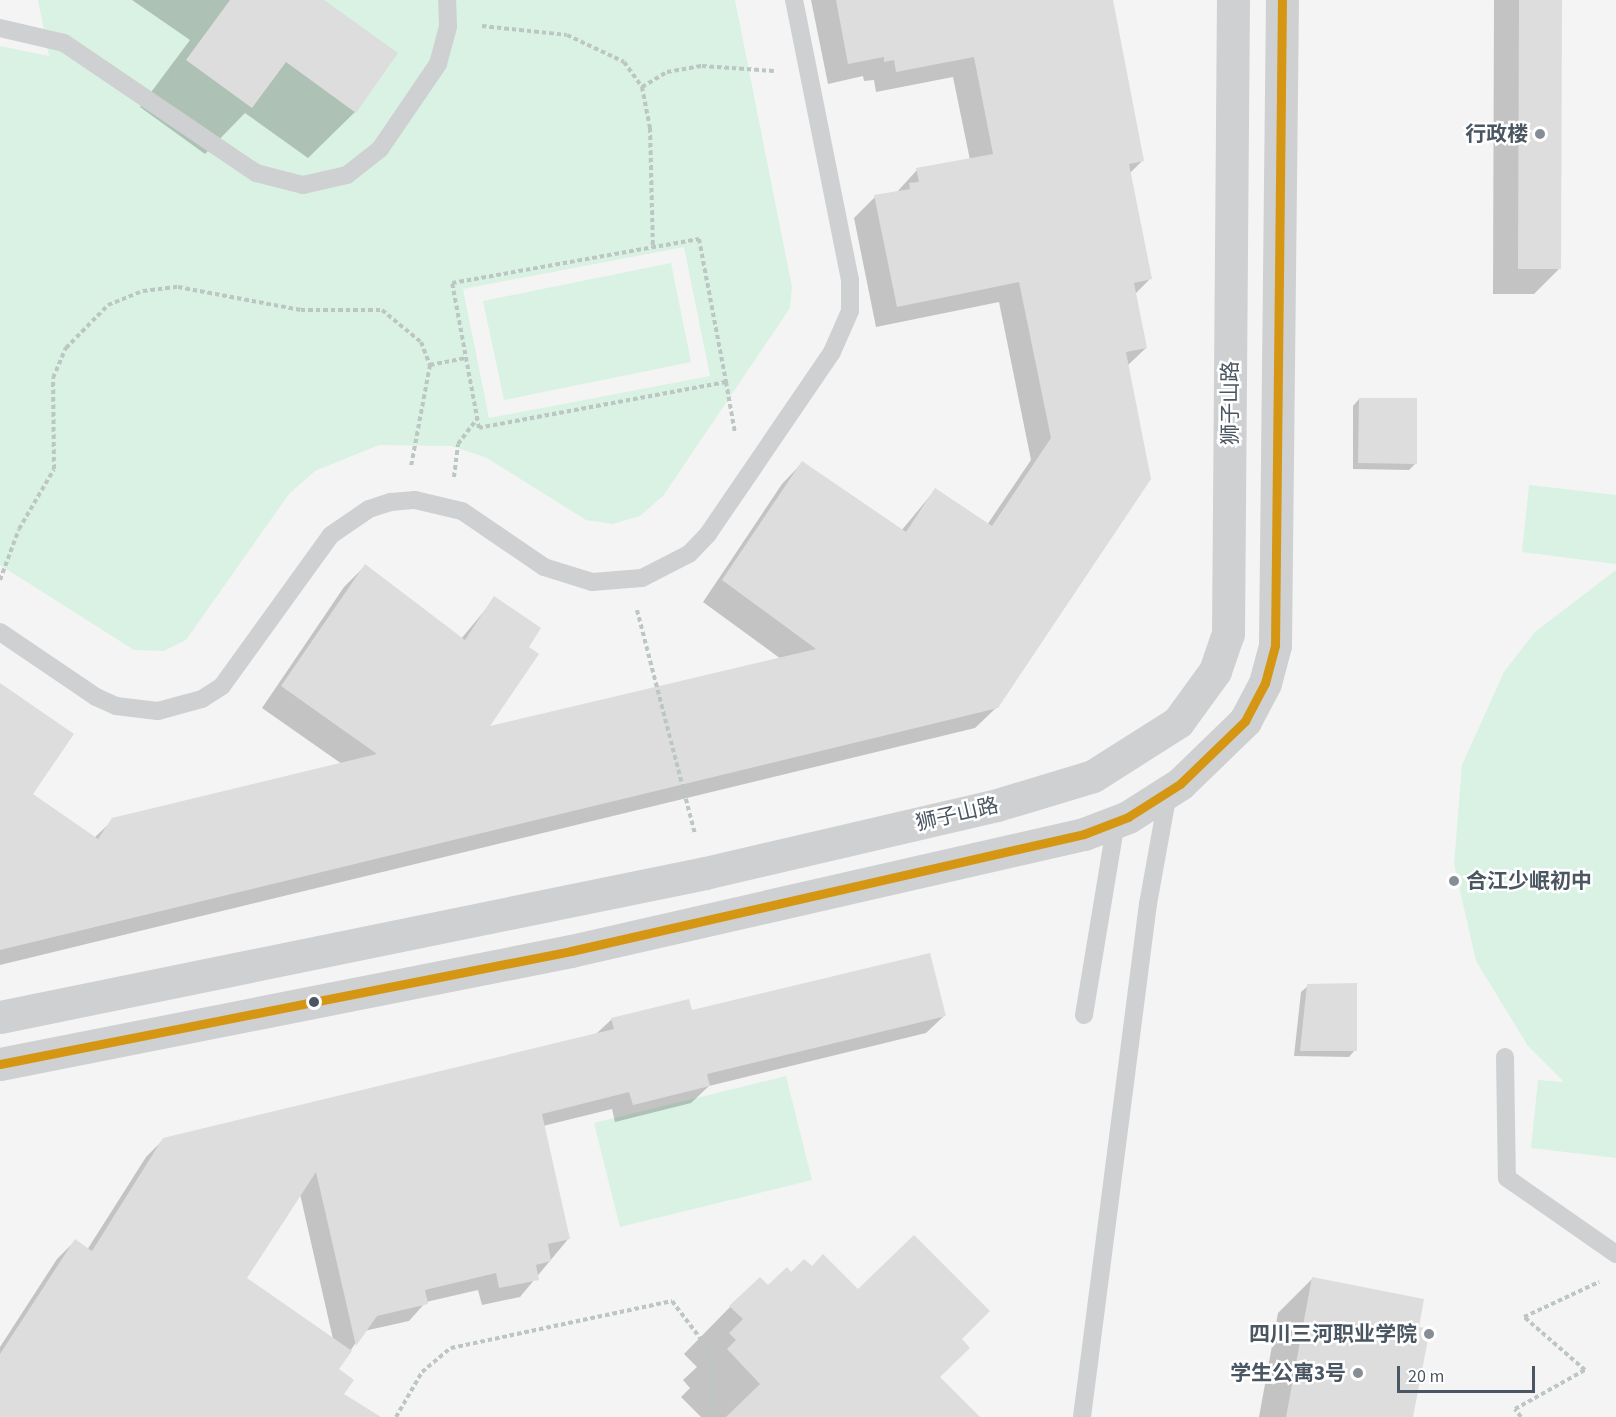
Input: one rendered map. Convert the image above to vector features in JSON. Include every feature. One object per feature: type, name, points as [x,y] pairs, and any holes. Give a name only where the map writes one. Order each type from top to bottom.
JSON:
[{"type":"street","name":"狮子山路","points":[[0,1017],[705,873],[1008,802],[1093,776],[1178,722],[1215,671],[1228,634],[1233,0]]},
{"type":"street","points":[[0,1064],[571,951],[1084,834],[1116,821],[1168,793],[1245,721],[1268,675],[1275,645],[1282,0]]},
{"type":"lane","points":[[0,28],[64,43],[256,173],[303,185],[347,175],[380,149],[438,64],[448,26],[447,0]]},
{"type":"lane","points":[[0,632],[116,706],[180,708],[202,699],[239,669],[331,535],[369,509],[403,501],[448,507],[544,567],[592,582],[629,580],[689,554],[744,480],[832,352],[850,312],[850,280],[794,0]]},
{"type":"lane","points":[[1082,1417],[1148,904],[1168,793]]},
{"type":"lane","points":[[1084,1015],[1116,821]]},
{"type":"lane","points":[[1505,1057],[1507,1178],[1616,1254]]},
{"type":"path","points":[[448,26],[515,26],[567,35],[617,57],[642,87],[653,166],[653,247]]},
{"type":"path","points":[[642,87],[667,72],[702,66],[809,75]]},
{"type":"path","points":[[726,382],[478,428],[452,283],[699,239],[726,382],[744,480]]},
{"type":"path","points":[[0,580],[19,528],[54,469],[53,378],[82,325],[108,305],[143,291],[178,287],[259,306],[382,310],[421,342],[430,365],[403,501]]},
{"type":"path","points":[[430,365],[465,358]]},
{"type":"path","points":[[448,507],[458,444],[477,419]]},
{"type":"path","points":[[629,580],[705,873]]},
{"type":"path","points":[[1521,1417],[1515,1409],[1585,1370],[1524,1317],[1606,1279]]},
{"type":"path","points":[[396,1417],[422,1372],[451,1348],[672,1301],[710,1351],[715,1417]]},
{"type":"green space","points":[[38,0],[735,0],[792,287],[790,308],[663,496],[640,516],[612,524],[586,520],[487,458],[452,446],[379,445],[315,471],[289,494],[186,640],[164,651],[134,650],[0,565],[0,46],[49,56]],"holes":[[[684,247],[710,376],[489,418],[463,289]]]},
{"type":"green space","points":[[671,263],[691,362],[504,400],[483,301]]},
{"type":"green space","points":[[1529,485],[1616,495],[1616,564],[1522,552]]},
{"type":"green space","points":[[1616,570],[1616,1158],[1531,1148],[1538,1080],[1564,1082],[1528,1046],[1476,961],[1454,864],[1462,765],[1504,672],[1535,632]]},
{"type":"green space","points":[[786,1076],[812,1180],[620,1227],[594,1123]]},
{"type":"building","points":[[230,0],[324,0],[398,53],[356,113],[286,62],[252,108],[186,60]]},
{"type":"building","points":[[836,0],[1113,0],[1144,161],[1129,164],[1152,279],[1134,283],[1147,348],[1126,352],[1151,479],[998,708],[0,950],[0,683],[74,734],[33,794],[98,839],[112,818],[377,754],[281,686],[365,564],[465,640],[494,596],[541,628],[529,647],[539,654],[490,726],[816,649],[722,580],[802,461],[906,532],[935,488],[992,526],[1051,438],[1019,282],[897,307],[874,195],[910,189],[909,183],[919,182],[916,168],[993,154],[974,57],[896,72],[894,60],[884,62],[884,57],[848,64]]},
{"type":"building","name":"行政楼","points":[[1519,0],[1562,0],[1561,269],[1518,269]]},
{"type":"building","points":[[1359,398],[1417,398],[1417,464],[1358,463]]},
{"type":"building","points":[[930,953],[946,1016],[707,1074],[710,1086],[633,1105],[629,1092],[542,1114],[570,1239],[548,1244],[551,1261],[536,1265],[539,1280],[499,1288],[496,1273],[425,1290],[428,1304],[377,1316],[356,1346],[316,1172],[247,1278],[352,1351],[339,1369],[354,1380],[344,1394],[381,1417],[0,1417],[0,1354],[75,1239],[92,1251],[163,1138],[614,1029],[611,1018],[689,999],[692,1010]]},
{"type":"building","points":[[1357,983],[1357,1051],[1300,1051],[1307,984]]},
{"type":"building","points":[[914,1235],[990,1311],[962,1339],[970,1348],[940,1377],[980,1417],[726,1417],[760,1384],[727,1349],[736,1340],[729,1333],[743,1319],[729,1306],[760,1277],[768,1285],[787,1267],[791,1272],[804,1259],[812,1266],[823,1254],[858,1289]]},
{"type":"building","name":"学生公寓3号","points":[[1312,1277],[1424,1299],[1419,1327],[1430,1329],[1413,1417],[1286,1417]]},
{"type":"transit line","points":[[0,1064],[571,951],[1084,834],[1128,817],[1180,784],[1245,721],[1265,683],[1275,645],[1282,0]]},
{"type":"place","name":"行政楼","points":[[1540,134]]},
{"type":"place","name":"合江少岷初中","points":[[1454,881]]},
{"type":"place","name":"四川三河职业学院","points":[[1429,1334]]},
{"type":"place","name":"学生公寓3号","points":[[1358,1373]]}]
